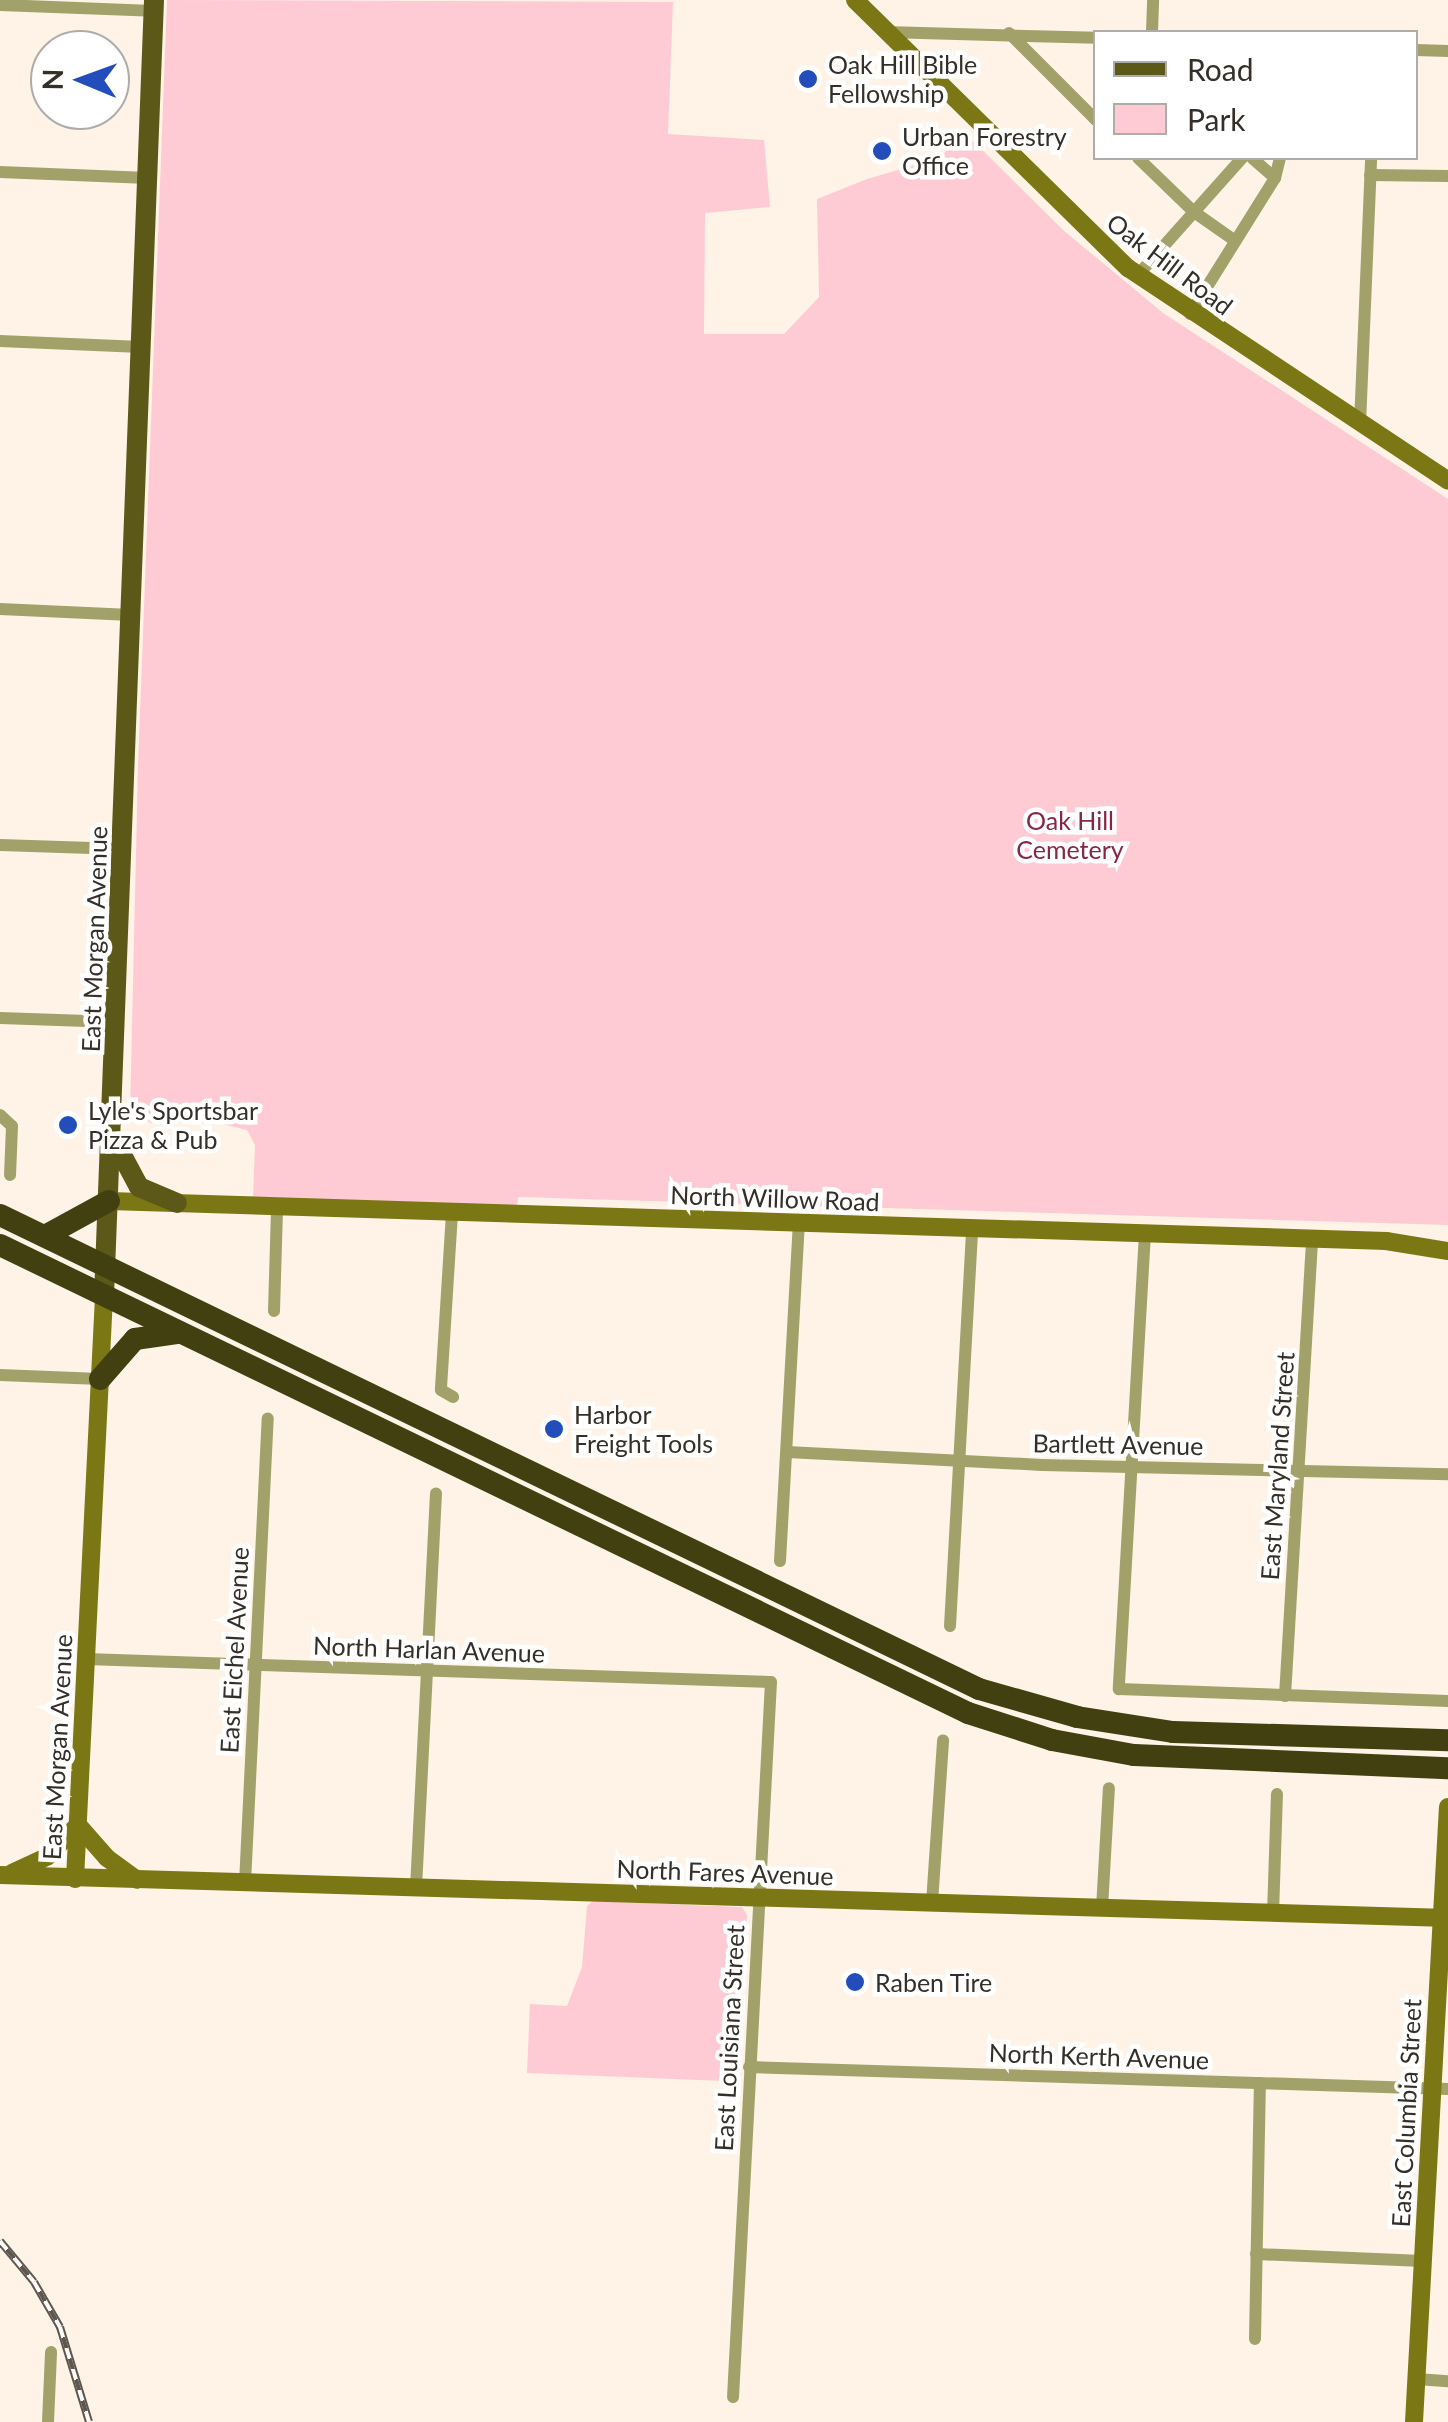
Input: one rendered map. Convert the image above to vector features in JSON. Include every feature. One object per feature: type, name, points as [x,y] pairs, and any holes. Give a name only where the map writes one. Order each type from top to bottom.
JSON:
[{"type":"highway","points":[[45,1236],[109,1201]]},
{"type":"highway","points":[[0,1215],[884,1646],[993,1694],[1077,1717],[1172,1732],[1448,1740]]},
{"type":"highway","points":[[0,1244],[896,1682],[994,1723],[1134,1756],[1448,1768]]},
{"type":"highway","points":[[100,1380],[136,1339],[180,1332]]},
{"type":"main road","name":"East Morgan Avenue","points":[[104,1296],[153,5]]},
{"type":"main road","points":[[112,1136],[139,1187],[177,1203]]},
{"type":"street","name":"Oak Hill Road","points":[[855,0],[1137,276],[1448,481]]},
{"type":"street","points":[[1152,30],[1153,0]]},
{"type":"street","points":[[0,6],[153,5]]},
{"type":"street","points":[[886,32],[1093,38]]},
{"type":"street","points":[[1008,33],[1093,117]]},
{"type":"street","points":[[1418,50],[1448,51]]},
{"type":"street","points":[[1140,160],[1194,212],[1234,240]]},
{"type":"street","points":[[1137,276],[1240,160]]},
{"type":"street","points":[[1254,160],[1275,178]]},
{"type":"street","points":[[1190,314],[1275,178],[1280,160]]},
{"type":"street","points":[[1360,424],[1371,160]]},
{"type":"street","points":[[0,172],[148,178]]},
{"type":"street","points":[[1370,175],[1448,176]]},
{"type":"street","points":[[0,341],[141,347]]},
{"type":"street","points":[[0,609],[130,614]]},
{"type":"street","points":[[0,845],[122,849]]},
{"type":"street","points":[[0,1018],[116,1022]]},
{"type":"street","points":[[0,1115],[12,1126],[10,1176]]},
{"type":"street","name":"North Willow Road","points":[[109,1201],[1312,1238],[1443,1250]]},
{"type":"street","points":[[274,1311],[276,1207]]},
{"type":"street","points":[[447,1394],[452,1213]]},
{"type":"street","points":[[780,1561],[798,1223]]},
{"type":"street","points":[[950,1626],[972,1229]]},
{"type":"street","points":[[1145,1234],[1128,1468],[1118,1686],[1123,1690],[1448,1701]]},
{"type":"street","name":"East Maryland Street","points":[[1285,1696],[1312,1238]]},
{"type":"street","name":"East Morgan Avenue","points":[[75,1879],[104,1296]]},
{"type":"street","points":[[0,1376],[100,1380]]},
{"type":"street","name":"East Eichel Avenue","points":[[245,1883],[268,1419]]},
{"type":"street","name":"Bartlett Avenue","points":[[787,1452],[1128,1468],[1448,1474]]},
{"type":"street","points":[[416,1888],[436,1494]]},
{"type":"street","name":"North Harlan Avenue","points":[[86,1659],[771,1682]]},
{"type":"street","name":"East Louisiana Street","points":[[734,2397],[771,1682]]},
{"type":"street","points":[[932,1903],[943,1740]]},
{"type":"street","points":[[1102,1908],[1110,1788]]},
{"type":"street","points":[[1272,1914],[1278,1794]]},
{"type":"street","name":"East Columbia Street","points":[[1414,2422],[1423,2260],[1441,2089],[1448,1807]]},
{"type":"street","points":[[3,1876],[48,1856],[78,1825],[107,1858],[138,1880]]},
{"type":"street","name":"North Fares Avenue","points":[[3,1876],[1445,1918]]},
{"type":"street","name":"North Kerth Avenue","points":[[749,2066],[1441,2089]]},
{"type":"street","points":[[1254,2339],[1260,2083]]},
{"type":"street","points":[[1256,2254],[1423,2260]]},
{"type":"street","points":[[48,2422],[51,2352]]},
{"type":"street","points":[[1417,2379],[1448,2380]]},
{"type":"green space","name":"Oak Hill Cemetery","points":[[167,0],[673,2],[668,134],[764,140],[770,207],[705,213],[704,334],[784,334],[819,297],[817,199],[915,165],[930,168],[964,132],[1063,230],[1163,313],[1448,499],[1448,1225],[518,1197],[517,1208],[253,1198],[255,1145],[247,1130],[218,1123],[151,1123],[130,1113],[138,766]]},
{"type":"green space","points":[[593,1901],[742,1907],[747,1915],[735,2093],[728,2092],[723,2081],[527,2073],[530,2004],[567,2006],[582,1967],[587,1906]]},
{"type":"railway","points":[[0,2241],[34,2282],[60,2327],[89,2422]]},
{"type":"place","name":"Oak Hill Bible Fellowship","points":[[808,79]]},
{"type":"place","name":"Urban Forestry Office","points":[[882,151]]},
{"type":"place","name":"Lyle's Sportsbar Pizza & Pub","points":[[68,1125]]},
{"type":"place","name":"Harbor Freight Tools","points":[[554,1429]]},
{"type":"place","name":"Raben Tire","points":[[855,1982]]}]
